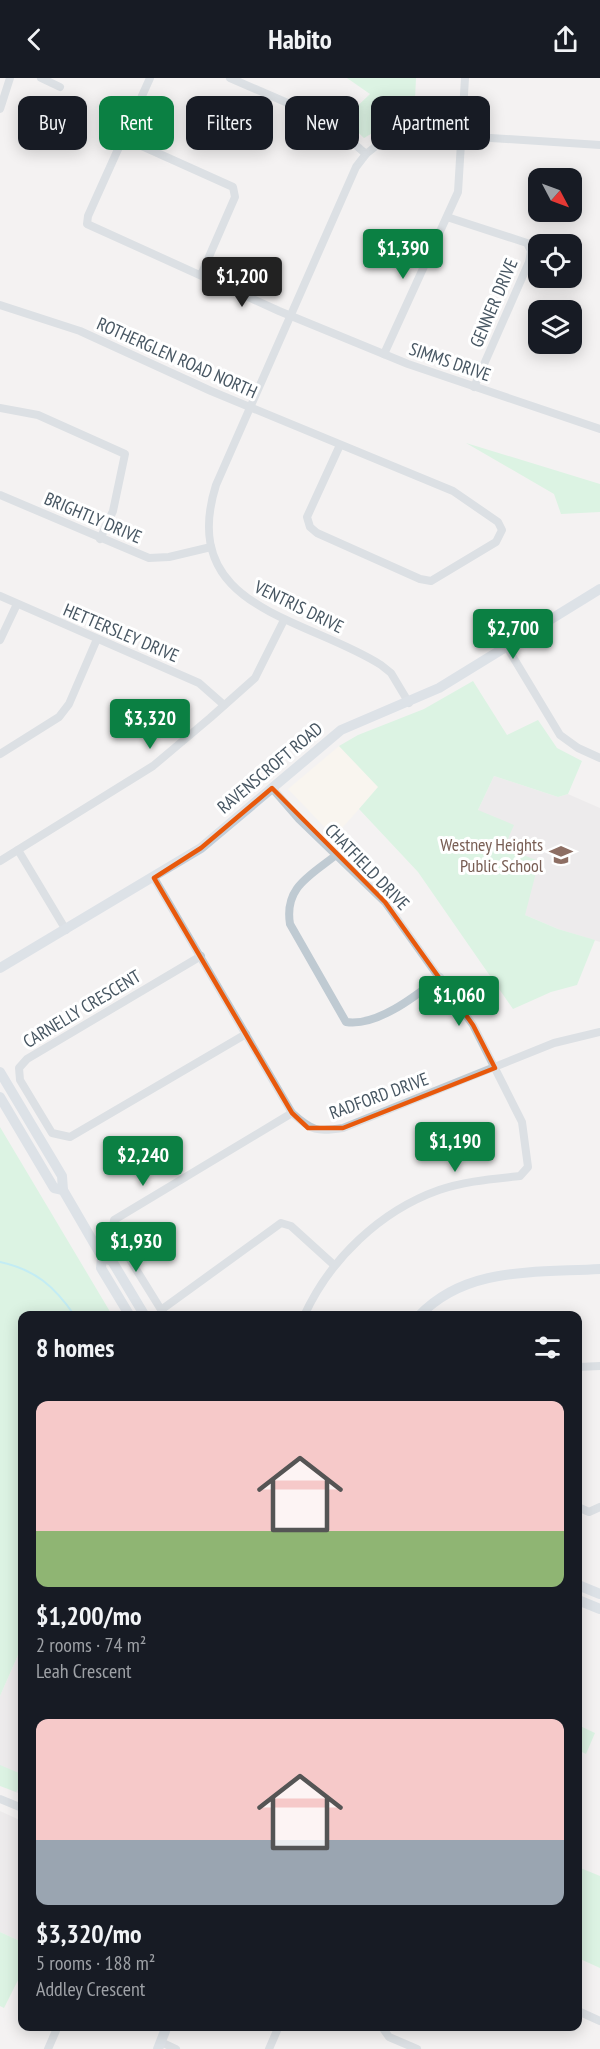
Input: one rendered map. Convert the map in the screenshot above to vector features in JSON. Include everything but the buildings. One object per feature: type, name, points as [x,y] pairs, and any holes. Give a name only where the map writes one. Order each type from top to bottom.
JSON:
[{"type":"street","points":[[0,109],[10,78]]},
{"type":"street","points":[[41,78],[60,87]]},
{"type":"street","points":[[142,96],[150,78]]},
{"type":"street","points":[[230,78],[320,117],[366,154],[371,150]]},
{"type":"street","points":[[464,96],[465,78]]},
{"type":"street","points":[[490,139],[600,145]]},
{"type":"street","name":"SIMMS DRIVE","points":[[118,150],[88,216],[87,224],[292,316],[384,354],[600,429]]},
{"type":"street","points":[[152,150],[226,181],[233,187],[235,197],[201,275]]},
{"type":"street","points":[[384,354],[458,192],[462,150]]},
{"type":"street","name":"VENTRIS DRIVE","points":[[366,154],[356,167],[251,407],[210,506],[207,524],[211,547],[234,589],[249,602],[284,620],[381,664],[391,673],[409,703]]},
{"type":"street","name":"GENNER DRIVE","points":[[447,217],[527,243],[531,251],[530,262],[474,387]]},
{"type":"street","name":"ROTHERGLEN ROAD NORTH","points":[[0,305],[80,332],[340,445],[453,491],[498,522],[502,530],[496,542],[431,581],[420,579],[317,532],[310,527],[307,517],[340,445]]},
{"type":"street","points":[[0,408],[38,415],[125,454],[113,511],[100,539]]},
{"type":"street","name":"BRIGHTLY DRIVE","points":[[0,495],[149,558],[170,557],[211,547]]},
{"type":"street","name":"RAVENSCROFT ROAD","points":[[0,968],[201,848],[341,730],[409,703],[507,647],[600,589]]},
{"type":"street","name":"HETTERSLEY DRIVE","points":[[0,596],[199,683],[224,705]]},
{"type":"street","points":[[0,640],[17,604]]},
{"type":"street","points":[[0,861],[153,766],[261,670],[284,620]]},
{"type":"street","points":[[0,754],[59,717],[69,704],[97,639]]},
{"type":"street","points":[[507,647],[560,735],[578,748],[600,758]]},
{"type":"street","name":"CHATFIELD DRIVE","points":[[272,788],[299,819],[385,902],[473,1025],[522,1122],[528,1167],[520,1176],[477,1181],[419,1198],[369,1230],[334,1265],[307,1311]]},
{"type":"street","points":[[18,850],[66,930]]},
{"type":"street","points":[[336,855],[291,895],[287,909],[290,924],[346,1022],[358,1023],[402,1005],[440,977]]},
{"type":"street","name":"RADFORD DRIVE","points":[[154,878],[292,1113],[308,1128],[322,1131],[343,1128],[495,1068],[554,1042],[600,1032]]},
{"type":"street","name":"CARNELLY CRESCENT","points":[[201,956],[27,1059],[19,1068],[20,1080],[52,1133],[70,1137],[246,1034]]},
{"type":"street","points":[[0,1072],[62,1176],[63,1190],[102,1257],[101,1268],[127,1311]]},
{"type":"street","points":[[0,1097],[54,1188],[63,1190]]},
{"type":"street","points":[[162,1311],[116,1237],[112,1228],[114,1220],[292,1113]]},
{"type":"street","points":[[166,1311],[281,1223],[291,1226],[334,1265]]},
{"type":"street","points":[[102,1257],[112,1261],[142,1311]]},
{"type":"street","points":[[424,1311],[432,1302],[454,1289],[494,1275],[600,1269]]},
{"type":"street","points":[[582,1367],[600,1366]]},
{"type":"street","points":[[582,1509],[589,1512],[600,1507]]},
{"type":"street","points":[[582,1587],[600,1594]]},
{"type":"street","points":[[582,1602],[600,1609]]},
{"type":"street","points":[[0,1799],[18,1807]]},
{"type":"street","points":[[582,2013],[600,2021]]},
{"type":"street","points":[[48,2049],[56,2031]]},
{"type":"street","points":[[165,2031],[159,2046],[176,2049]]},
{"type":"street","points":[[269,2049],[277,2031]]},
{"type":"street","points":[[385,2031],[389,2037],[417,2049]]},
{"type":"highlighted area","points":[[272,788],[385,902],[473,1025],[495,1068],[343,1128],[308,1128],[292,1113],[154,878],[201,848]]},
{"type":"shaded area","points":[[339,746],[379,787],[334,837],[288,789]]},
{"type":"shaded area","name":"Westney Heights Public School","points":[[494,776],[558,797],[568,794],[600,808],[600,942],[558,929],[525,915],[503,848],[478,810]]},
{"type":"shaded area","points":[[18,1655],[18,1793],[0,1785],[0,1696]]},
{"type":"shaded area","points":[[0,1811],[18,1819],[18,1940],[0,1932]]},
{"type":"green space","points":[[347,78],[416,78],[415,96],[371,96],[371,134],[364,138],[359,133],[359,105],[370,94]]},
{"type":"green space","points":[[466,443],[600,484],[600,512],[561,514],[554,494]]},
{"type":"green space","points":[[473,681],[507,735],[538,720],[557,748],[582,761],[568,794],[558,797],[494,776],[478,810],[514,825],[504,848],[539,861],[525,915],[558,929],[595,940],[577,985],[551,992],[513,1009],[418,872],[359,809],[378,787],[339,746],[358,735],[424,709]]},
{"type":"green space","points":[[0,1127],[110,1311],[18,1311],[18,1655],[0,1696]]},
{"type":"green space","points":[[582,1727],[595,1733],[586,1754],[582,1752]]},
{"type":"green space","points":[[0,1765],[18,1773],[16,1792],[0,1786]]},
{"type":"green space","points":[[582,1869],[600,1876],[600,1968],[582,1960]]},
{"type":"green space","points":[[0,1932],[18,1940],[18,1980],[4,2008],[0,2006]]},
{"type":"waterway","points":[[0,1262],[13,1265],[43,1281],[52,1288],[71,1311]]},
{"type":"place","name":"Westney Heights Public School","points":[[561,855]]}]
